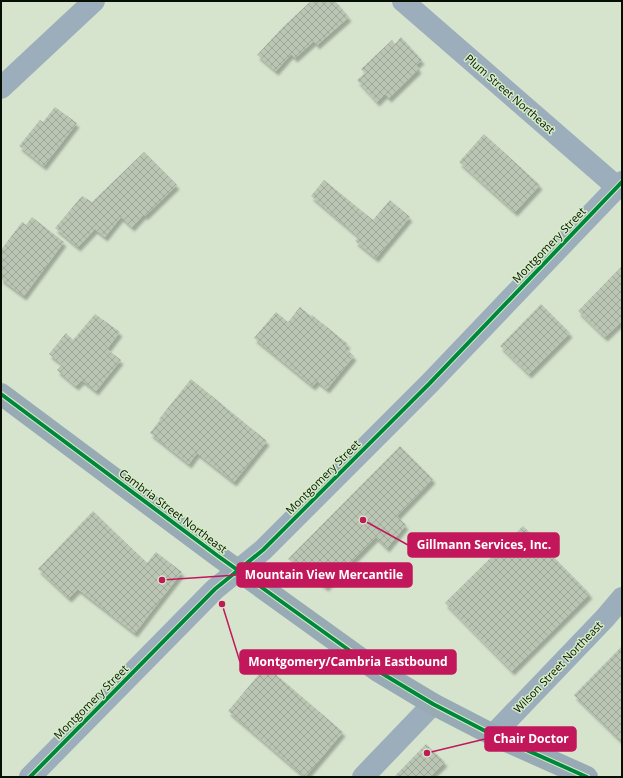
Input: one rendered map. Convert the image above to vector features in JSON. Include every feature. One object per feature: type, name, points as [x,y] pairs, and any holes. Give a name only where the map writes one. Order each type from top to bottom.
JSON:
[{"type":"main road","name":"Cambria Street Northeast","points":[[1,394],[238,571],[378,671],[433,704],[493,735],[587,777]]},
{"type":"street","points":[[1,88],[94,1]]},
{"type":"street","name":"Plum Street Northeast","points":[[403,1],[620,184]]},
{"type":"street","name":"Montgomery Street","points":[[30,777],[215,589],[263,550],[429,384],[620,184]]},
{"type":"street","name":"Wilson Street Northeast","points":[[493,735],[606,618],[622,598]]},
{"type":"street","points":[[363,777],[433,704]]},
{"type":"building","points":[[311,1],[335,1],[349,17],[317,45],[314,41],[295,58],[291,54],[276,71],[257,55],[283,27]]},
{"type":"building","points":[[401,37],[422,60],[416,65],[419,69],[389,98],[385,94],[377,102],[357,80],[365,73],[361,69],[392,40],[395,44]]},
{"type":"building","points":[[55,107],[77,123],[44,166],[19,146],[40,120],[43,122]]},
{"type":"building","points":[[484,134],[540,185],[515,212],[459,162]]},
{"type":"building","points":[[144,152],[177,185],[145,216],[144,214],[132,227],[121,217],[105,237],[95,229],[78,247],[55,228],[82,196],[92,202]]},
{"type":"building","points":[[324,180],[373,220],[390,200],[410,217],[376,258],[355,241],[359,237],[311,196]]},
{"type":"building","points":[[32,217],[64,242],[24,296],[1,279],[1,250],[22,222],[26,225]]},
{"type":"building","points":[[622,266],[622,321],[605,337],[578,311]]},
{"type":"building","points":[[541,304],[570,333],[529,374],[500,346]]},
{"type":"building","points":[[300,307],[348,344],[345,348],[354,356],[327,389],[317,381],[313,386],[254,338],[276,312],[288,322]]},
{"type":"building","points":[[95,314],[120,332],[107,349],[121,360],[96,391],[82,380],[76,386],[57,370],[62,364],[49,354],[66,333],[73,340]]},
{"type":"building","points":[[191,379],[267,441],[234,482],[197,453],[189,464],[150,433],[160,420],[159,419]]},
{"type":"building","points":[[400,446],[433,479],[397,516],[406,525],[387,548],[376,537],[326,587],[288,559]]},
{"type":"building","points":[[93,511],[147,563],[156,552],[182,572],[135,633],[78,589],[69,598],[38,569]]},
{"type":"building","points":[[523,526],[590,594],[512,671],[445,603]]},
{"type":"building","points":[[622,646],[622,742],[574,695]]},
{"type":"building","points":[[266,666],[343,732],[305,777],[228,711]]},
{"type":"building","points":[[426,744],[445,762],[430,777],[394,777]]},
{"type":"cycle path","points":[[30,777],[215,589],[263,550],[429,384],[622,182]]},
{"type":"cycle path","points":[[1,394],[218,556],[378,671],[433,704],[493,735],[587,777]]},
{"type":"place","name":"Gillmann Services, Inc.","points":[[363,520]]},
{"type":"place","name":"Mountain View Mercantile","points":[[162,580]]},
{"type":"place","name":"Montgomery/Cambria Eastbound","points":[[222,604]]},
{"type":"place","name":"Chair Doctor","points":[[427,753]]}]
